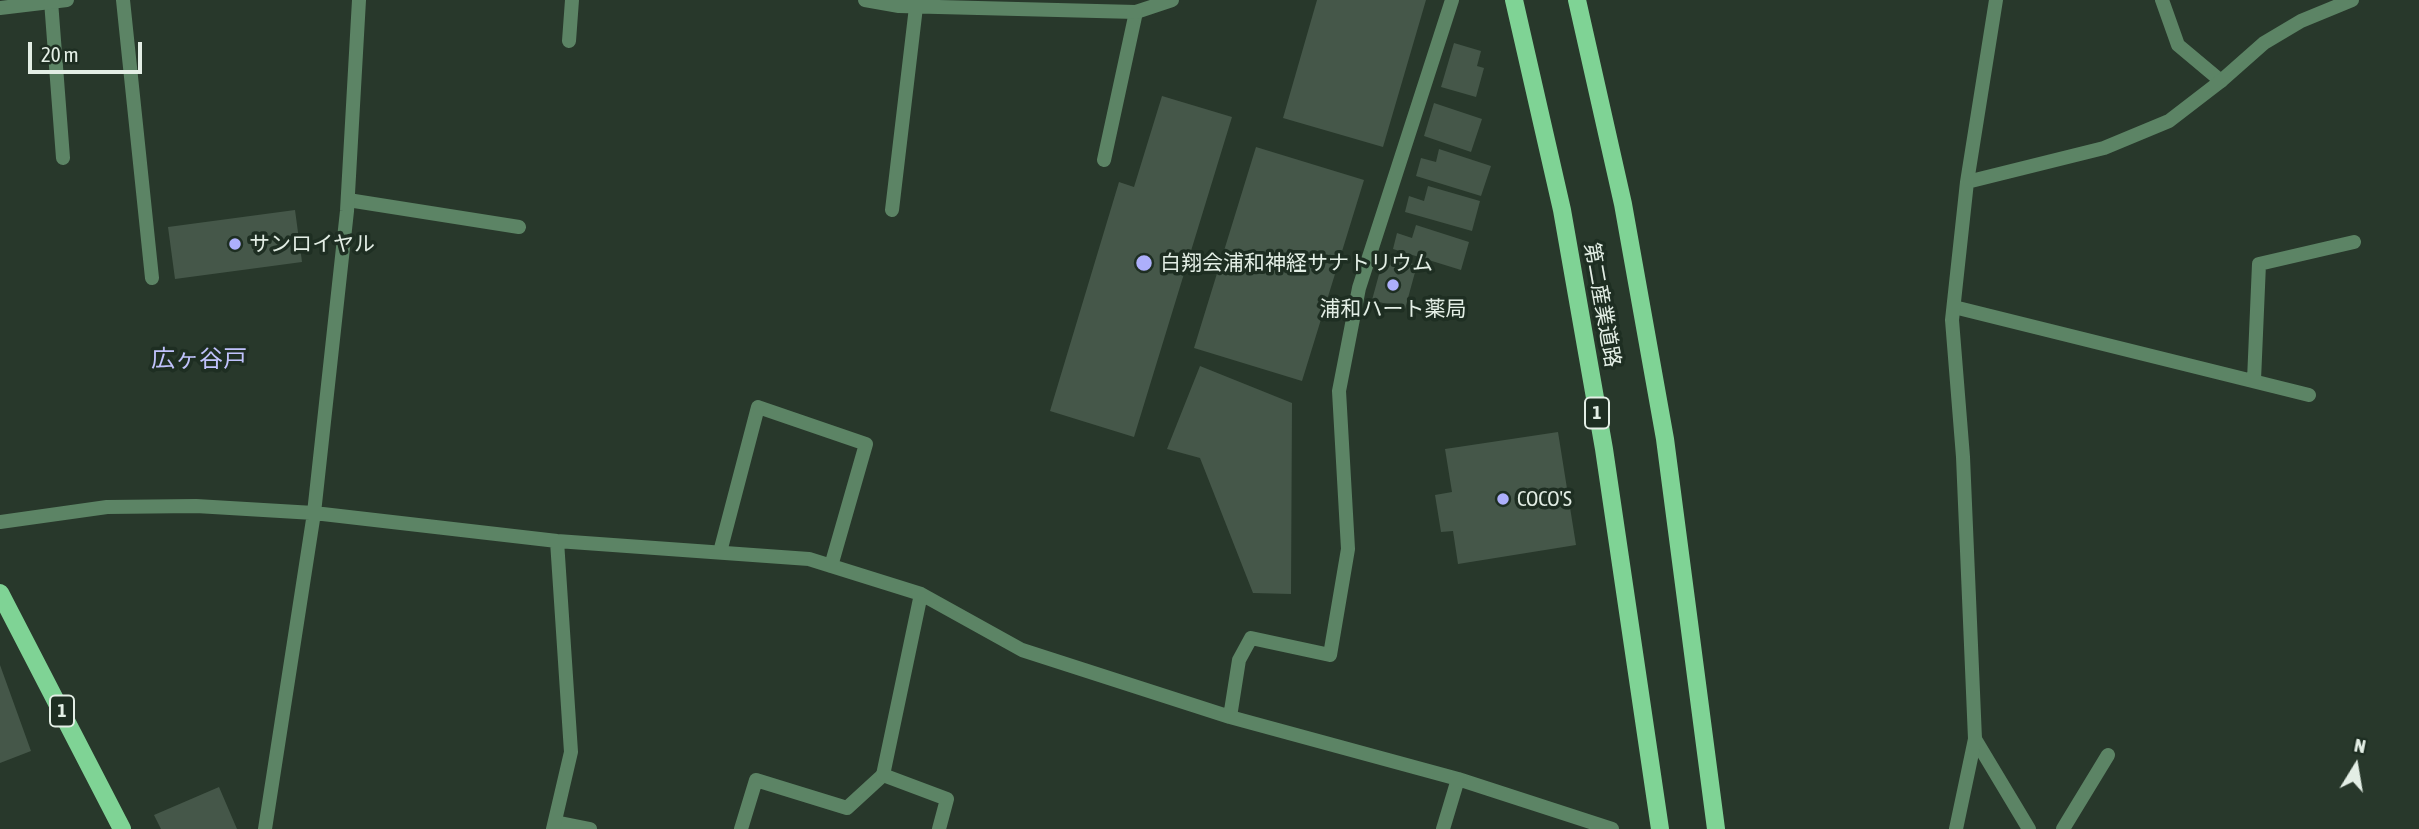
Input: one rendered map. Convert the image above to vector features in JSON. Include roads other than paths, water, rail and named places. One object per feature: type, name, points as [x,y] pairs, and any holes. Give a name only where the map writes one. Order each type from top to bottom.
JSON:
[{"type":"main road","name":"第二産業道路","points":[[1514,0],[1564,223],[1604,449],[1660,829]]},
{"type":"main road","name":"第二産業道路","points":[[1577,0],[1623,204],[1665,439],[1716,829]]},
{"type":"main road","name":"1","points":[[0,593],[122,829]]},
{"type":"street","points":[[0,8],[67,0]]},
{"type":"street","points":[[123,0],[152,278]]},
{"type":"street","points":[[265,829],[314,513],[348,200],[359,0]]},
{"type":"street","points":[[569,41],[572,0]]},
{"type":"street","points":[[865,0],[916,7],[1136,12],[1172,0]]},
{"type":"street","points":[[1230,717],[1239,660],[1251,638],[1330,655],[1348,549],[1339,391],[1359,288],[1452,0]]},
{"type":"street","points":[[1955,829],[1975,739],[1963,457],[1952,320],[1967,182],[1996,0]]},
{"type":"street","points":[[2162,0],[2178,45],[2221,80]]},
{"type":"street","points":[[1967,182],[2104,148],[2169,121],[2264,43],[2301,21],[2352,0]]},
{"type":"street","points":[[51,1],[63,158]]},
{"type":"street","points":[[892,210],[916,7]]},
{"type":"street","points":[[1104,160],[1136,12]]},
{"type":"street","points":[[348,200],[520,227]]},
{"type":"street","points":[[2255,380],[2259,264],[2354,242]]},
{"type":"street","points":[[1954,307],[2309,394]]},
{"type":"street","points":[[720,552],[758,407],[866,444],[831,566]]},
{"type":"street","points":[[0,522],[107,507],[196,506],[314,513],[556,541],[809,559],[921,594],[1022,650],[1230,717],[1458,779],[1612,829]]},
{"type":"street","points":[[556,541],[572,752],[554,825],[590,829]]},
{"type":"street","points":[[741,829],[756,780],[847,808],[883,775],[921,594]]},
{"type":"street","points":[[1975,739],[2029,829]]},
{"type":"street","points":[[2063,829],[2108,755]]},
{"type":"street","points":[[883,775],[947,799],[939,829]]},
{"type":"street","points":[[1443,829],[1458,779]]},
{"type":"place","name":"サンロイヤル","points":[[235,244]]},
{"type":"place","name":"白翔会浦和神経サナトリウム","points":[[1144,263]]},
{"type":"place","name":"浦和ハート薬局","points":[[1393,285]]},
{"type":"place","name":"COCO'S","points":[[1503,499]]},
{"type":"district","name":"広ヶ谷戸","points":[[199,359]]}]
